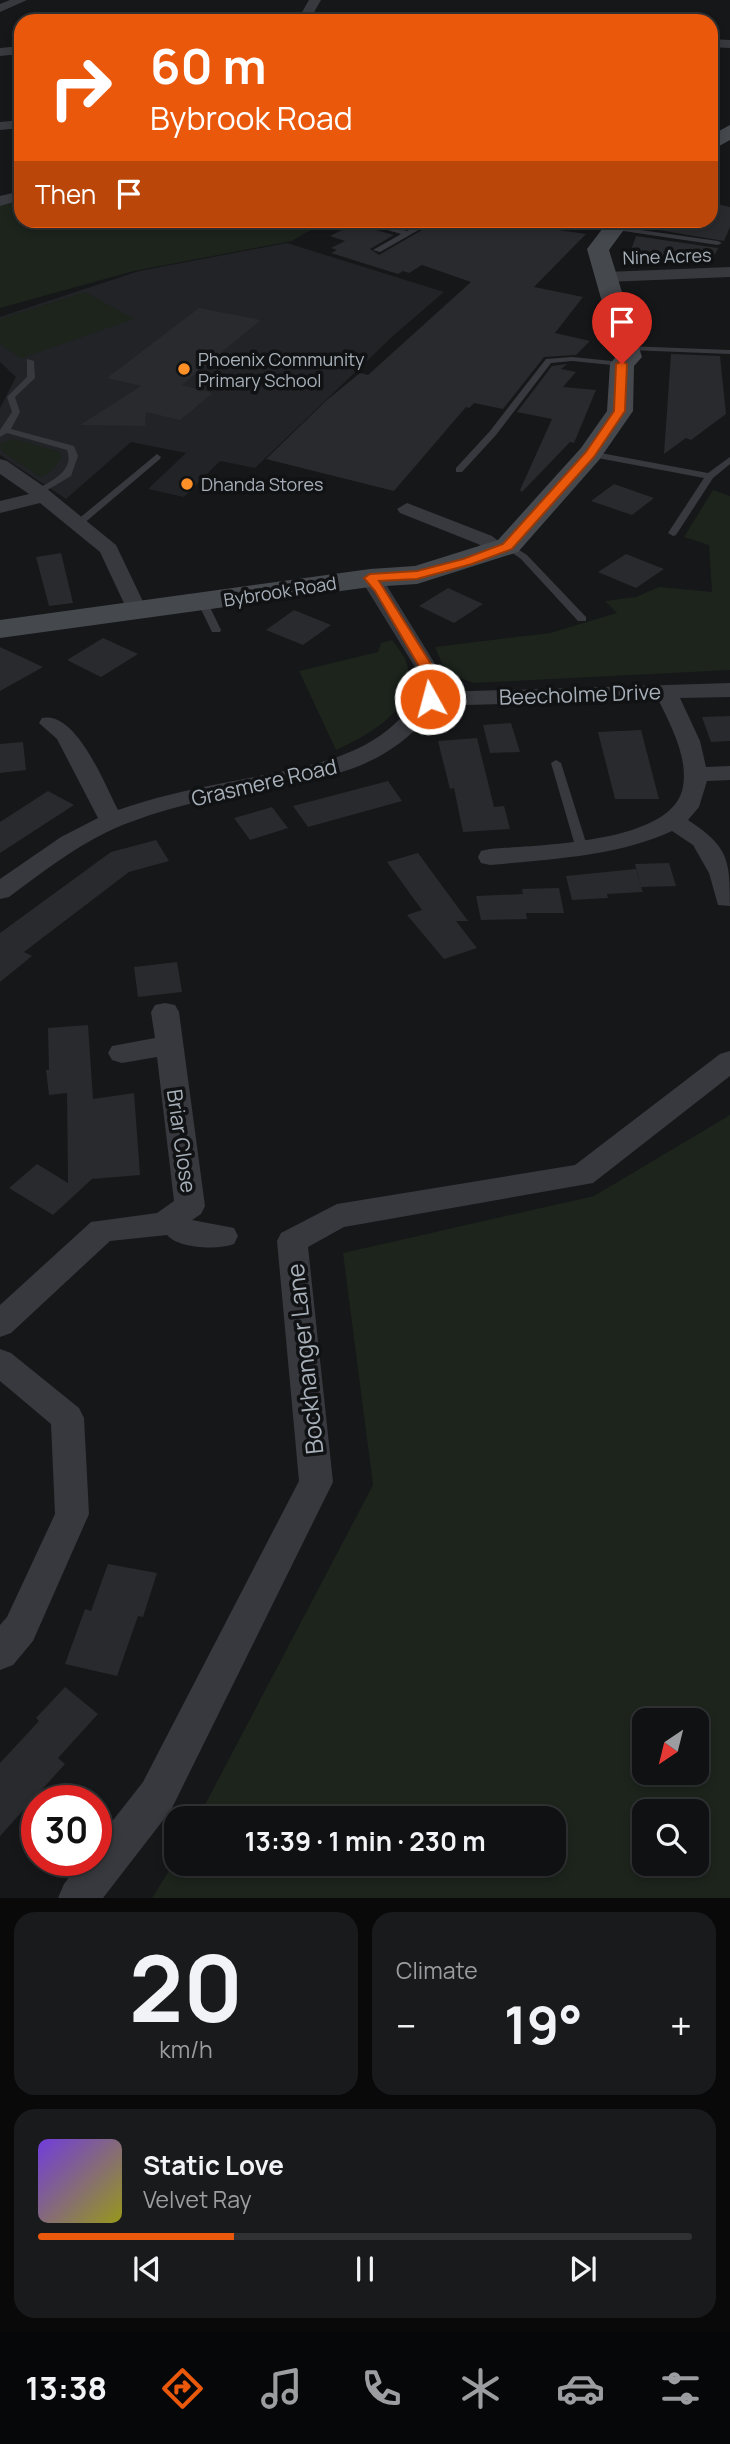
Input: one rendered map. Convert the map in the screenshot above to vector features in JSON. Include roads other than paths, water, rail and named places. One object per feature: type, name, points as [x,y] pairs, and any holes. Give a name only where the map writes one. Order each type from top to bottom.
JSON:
[{"type":"street","points":[[0,8],[21,0]]},
{"type":"street","points":[[407,509],[504,548],[590,454],[620,411],[625,356],[598,248],[615,228]]},
{"type":"street","name":"Nine Acres","points":[[606,277],[730,272]]},
{"type":"street","points":[[0,465],[110,549],[137,612]]},
{"type":"street","points":[[0,507],[41,494]]},
{"type":"street","name":"Bybrook Road","points":[[0,629],[370,578],[417,575],[504,548]]},
{"type":"street","points":[[370,578],[434,680],[430,699]]},
{"type":"street","name":"Beecholme Drive","points":[[430,699],[730,690]]},
{"type":"street","points":[[489,857],[582,849],[642,835],[674,821],[692,800],[697,774],[693,752],[666,692]]},
{"type":"street","name":"Grasmere Road","points":[[0,891],[70,843],[112,821],[155,806],[334,767],[359,757],[406,727],[430,699]]},
{"type":"street","points":[[50,723],[66,735],[112,821]]},
{"type":"street","points":[[697,774],[730,773]]},
{"type":"street","points":[[674,821],[702,840],[726,873],[727,900]]},
{"type":"street","name":"Briar Close","points":[[0,1324],[103,1230],[164,1224],[190,1206],[165,1012]]},
{"type":"street","points":[[122,1053],[169,1045]]},
{"type":"street","name":"Bockhanger Lane","points":[[78,1898],[157,1796],[316,1482],[292,1241],[337,1216],[583,1175],[730,1061]]},
{"type":"street","points":[[172,1219],[182,1231],[223,1236]]},
{"type":"street","points":[[0,1362],[67,1418],[72,1514],[20,1629],[0,1653]]},
{"type":"lane","points":[[389,228],[408,234]]},
{"type":"lane","points":[[377,250],[419,228]]},
{"type":"lane","points":[[634,228],[718,243]]},
{"type":"lane","points":[[459,470],[493,433],[549,361],[730,352]]},
{"type":"lane","points":[[30,361],[31,378],[11,397],[16,412],[3,432],[71,448],[74,456],[68,474],[41,494]]},
{"type":"lane","points":[[590,454],[710,476]]},
{"type":"lane","points":[[79,523],[158,457]]},
{"type":"lane","points":[[673,533],[710,476],[730,460]]},
{"type":"lane","points":[[504,548],[524,556],[582,619]]},
{"type":"lane","points":[[202,603],[216,630]]},
{"type":"lane","points":[[555,763],[582,849]]},
{"type":"place","name":"Phoenix Community Primary School","points":[[184,369]]},
{"type":"place","name":"Dhanda Stores","points":[[187,484]]}]
